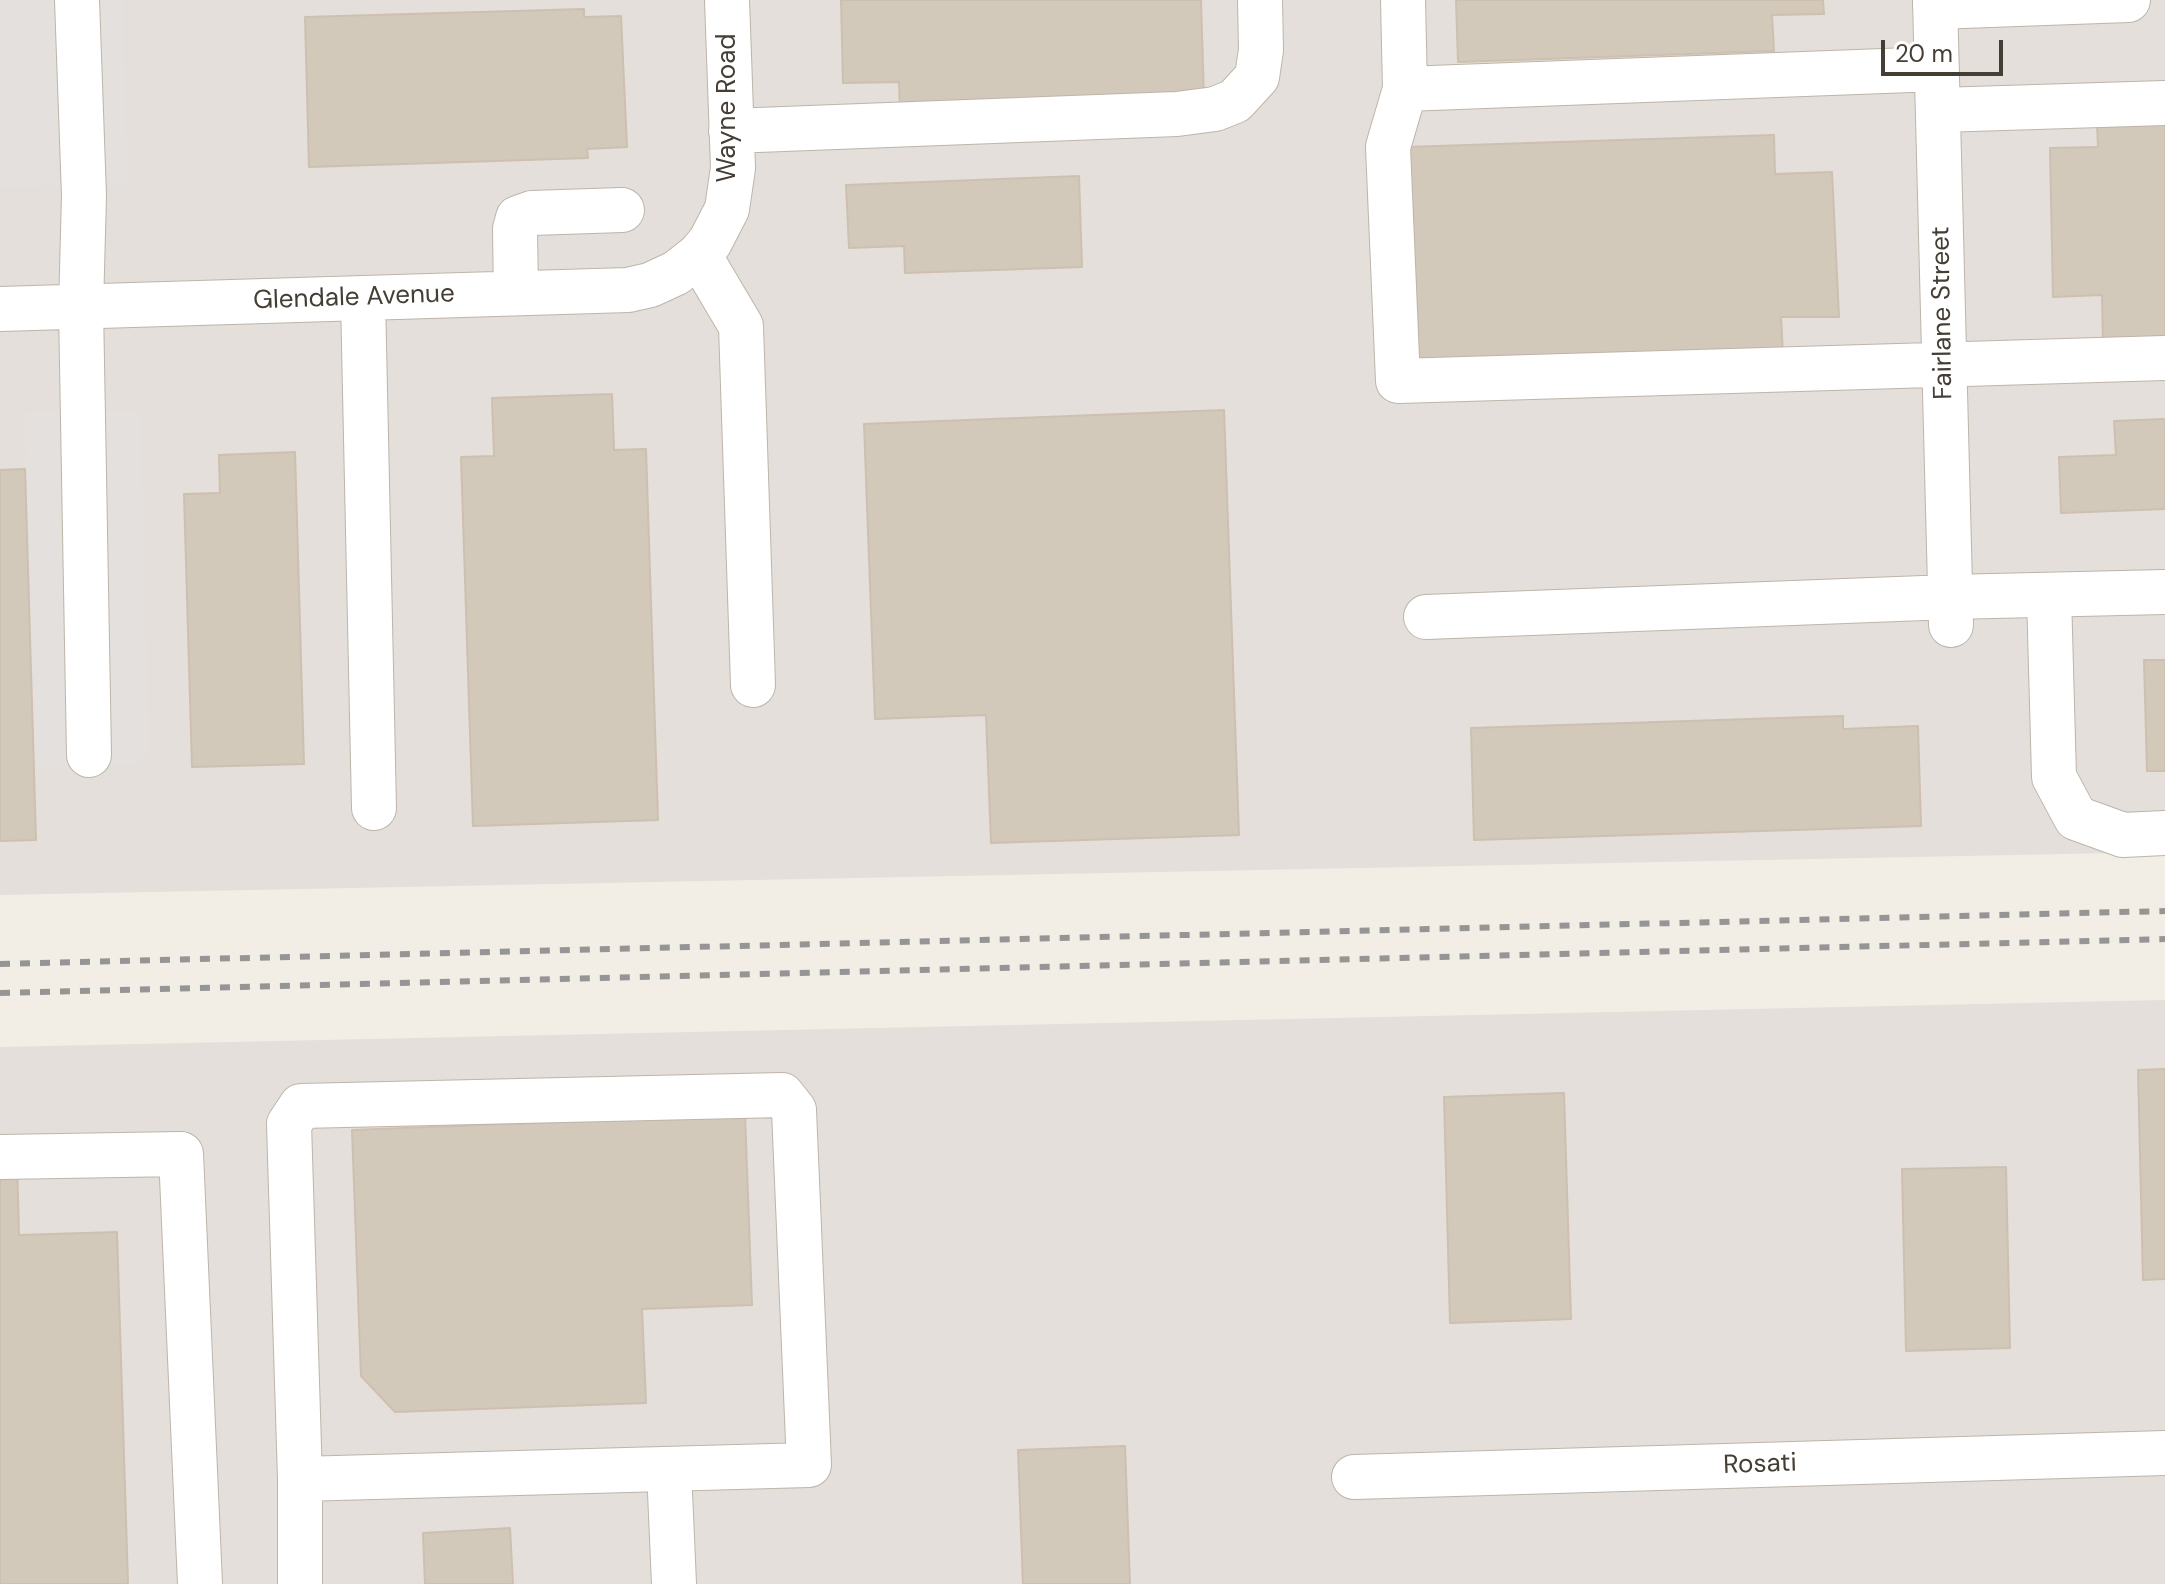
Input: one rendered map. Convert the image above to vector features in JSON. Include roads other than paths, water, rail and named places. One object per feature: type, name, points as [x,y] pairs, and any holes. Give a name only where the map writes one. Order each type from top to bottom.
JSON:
[{"type":"street","points":[[77,0],[84,196],[81,307],[89,755]]},
{"type":"street","name":"Wayne Road","points":[[699,255],[710,242],[727,209],[733,168],[727,0]]},
{"type":"street","points":[[731,131],[1177,114],[1215,109],[1235,101],[1257,77],[1261,50],[1260,0]]},
{"type":"street","points":[[1403,0],[1405,89],[1388,147],[1398,381],[2165,358]]},
{"type":"street","points":[[1935,3],[2128,0]]},
{"type":"street","name":"Fairlane Street","points":[[1935,3],[1950,612]]},
{"type":"street","points":[[1405,89],[1938,90],[2165,103]]},
{"type":"street","points":[[516,293],[515,229],[518,218],[532,213],[622,210]]},
{"type":"street","points":[[699,255],[741,326],[753,685]]},
{"type":"street","name":"Glendale Avenue","points":[[0,309],[628,290],[650,285],[676,273],[699,255]]},
{"type":"street","points":[[363,298],[374,808]]},
{"type":"street","points":[[1426,617],[1950,612],[2049,595],[2165,592]]},
{"type":"street","points":[[2049,595],[2054,777],[2076,818],[2123,835],[2165,833]]},
{"type":"street","points":[[300,1479],[809,1465],[794,1110],[782,1095],[301,1106],[289,1124],[300,1479],[300,1584]]},
{"type":"street","points":[[0,1157],[181,1154],[200,1584]]},
{"type":"street","name":"Rosati","points":[[1354,1477],[2165,1453]]},
{"type":"street","points":[[669,1469],[674,1584]]},
{"type":"railway","points":[[0,964],[2165,911]]},
{"type":"railway","points":[[0,993],[2165,939]]}]
